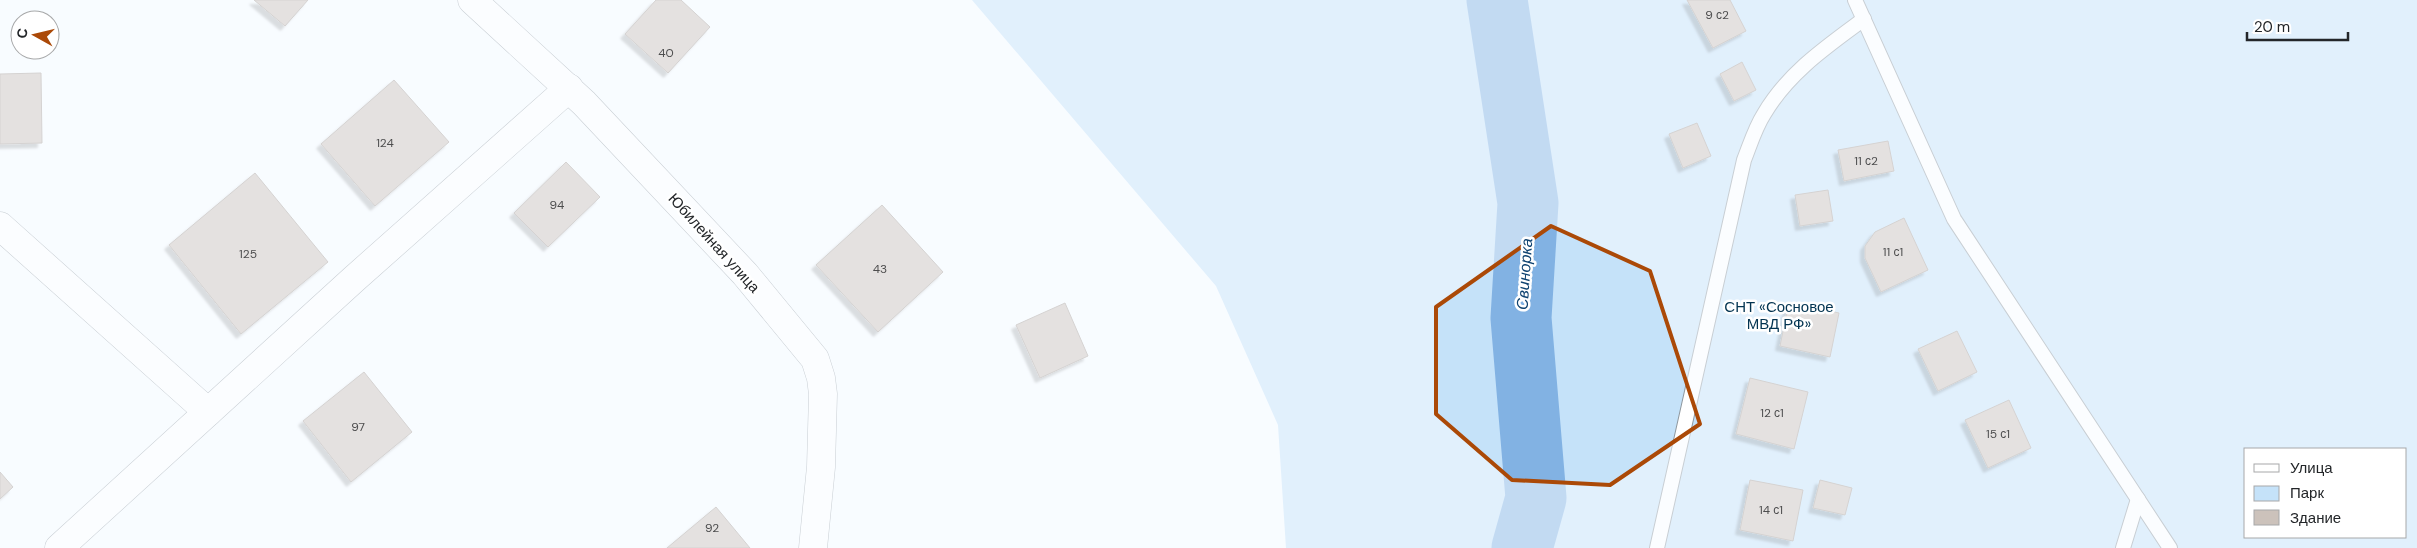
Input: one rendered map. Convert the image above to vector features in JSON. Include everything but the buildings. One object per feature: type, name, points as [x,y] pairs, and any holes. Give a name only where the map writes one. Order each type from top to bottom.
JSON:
[{"type":"street","name":"Юбилейная улица","points":[[472,0],[569,88],[745,274],[814,359],[821,378],[823,394],[821,467],[814,548]]},
{"type":"street","points":[[60,548],[208,412],[569,88]]},
{"type":"street","points":[[0,226],[208,412]]},
{"type":"lane","points":[[1855,0],[1954,219],[2170,548]]},
{"type":"lane","points":[[1657,548],[1744,160],[1763,115],[1785,83],[1818,53],[1864,19]]},
{"type":"lane","points":[[2123,548],[2138,499]]},
{"type":"highlighted area","points":[[1551,226],[1650,271],[1700,424],[1610,485],[1512,480],[1436,414],[1436,307]]},
{"type":"green space","name":"СНТ «Сосновое МВД РФ»","points":[[972,0],[2417,0],[2417,548],[1286,548],[1278,425],[1216,286]]},
{"type":"waterway","name":"Свинорка","points":[[1497,0],[1528,203],[1521,318],[1536,498],[1522,548]]}]
